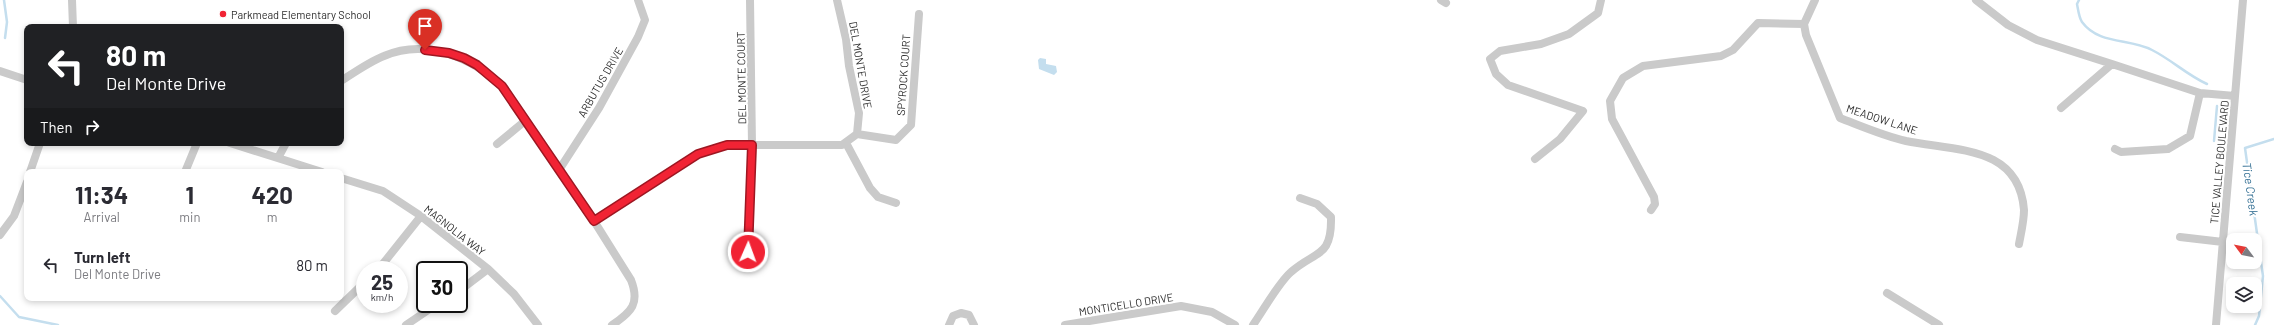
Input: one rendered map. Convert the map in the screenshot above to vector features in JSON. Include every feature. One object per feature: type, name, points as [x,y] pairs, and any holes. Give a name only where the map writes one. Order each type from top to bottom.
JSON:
[{"type":"street","points":[[72,0],[73,24]]},
{"type":"street","name":"ARBUTUS DRIVE","points":[[559,170],[599,108],[638,37],[645,20],[638,0]]},
{"type":"street","name":"DEL MONTE COURT","points":[[748,252],[752,145],[750,0]]},
{"type":"street","name":"DEL MONTE DRIVE","points":[[837,0],[846,39],[849,66],[859,113],[857,134]]},
{"type":"street","points":[[1536,159],[1560,140],[1583,111],[1508,85],[1496,74],[1490,59],[1500,51],[1541,44],[1569,34],[1598,13],[1601,0]]},
{"type":"street","points":[[1651,210],[1655,204],[1654,197],[1612,119],[1610,101],[1623,78],[1643,66],[1721,56],[1733,50],[1758,23],[1804,24],[1815,0]]},
{"type":"street","points":[[1976,0],[2008,25],[2037,40],[2200,93],[2235,96]]},
{"type":"street","name":"TICE VALLEY BOULEVARD","points":[[2216,325],[2243,0]]},
{"type":"street","name":"SPYROCK COURT","points":[[857,134],[896,140],[911,125],[919,14]]},
{"type":"street","name":"MEADOW LANE","points":[[1804,24],[1806,35],[1840,118],[1905,140],[1981,154],[2007,168],[2019,186],[2022,199],[2024,212],[2019,244]]},
{"type":"street","points":[[344,78],[384,55],[403,50],[425,50],[449,53],[477,65],[502,86],[594,221],[631,280],[635,290],[636,300],[631,310],[612,325]]},
{"type":"street","points":[[2061,108],[2112,64]]},
{"type":"street","points":[[0,71],[24,79]]},
{"type":"street","points":[[2115,149],[2121,152],[2168,149],[2190,136],[2200,93]]},
{"type":"street","points":[[497,144],[525,121]]},
{"type":"street","points":[[594,221],[698,154],[727,145],[842,145],[857,134]]},
{"type":"street","points":[[846,143],[870,188],[878,197],[896,203]]},
{"type":"street","points":[[31,169],[39,146]]},
{"type":"street","points":[[186,169],[196,146]]},
{"type":"street","points":[[240,146],[313,169]]},
{"type":"street","points":[[278,158],[284,146]]},
{"type":"street","name":"MAGNOLIA WAY","points":[[344,179],[383,191],[421,216],[488,269],[514,294],[538,325]]},
{"type":"street","points":[[0,235],[14,216],[24,190]]},
{"type":"street","points":[[1253,325],[1290,272],[1324,250],[1331,234],[1331,217],[1317,204],[1300,198]]},
{"type":"street","points":[[385,261],[421,216]]},
{"type":"street","points":[[2180,237],[2223,242]]},
{"type":"street","points":[[468,284],[488,269]]},
{"type":"street","points":[[335,312],[356,291]]},
{"type":"street","points":[[1887,293],[1939,325]]},
{"type":"street","name":"MONTICELLO DRIVE","points":[[1065,325],[1181,306],[1212,312],[1235,325]]},
{"type":"street","points":[[406,325],[424,313]]},
{"type":"street","points":[[949,325],[953,316],[961,313],[969,315],[974,325]]},
{"type":"water","points":[[1040,58],[1046,59],[1046,64],[1056,66],[1057,72],[1054,75],[1039,69],[1038,60]]},
{"type":"waterway","points":[[4,0],[7,22],[5,38]]},
{"type":"waterway","name":"Tice Creek","points":[[2079,0],[2077,4],[2080,18],[2089,29],[2106,38],[2143,46],[2152,50],[2207,84]]},
{"type":"waterway","name":"Tice Creek","points":[[2214,141],[2217,106]]},
{"type":"waterway","name":"Tice Creek","points":[[2255,325],[2259,316],[2263,276],[2245,148],[2274,139]]},
{"type":"waterway","points":[[0,296],[19,317],[58,325]]},
{"type":"place","name":"Parkmead Elementary School","points":[[223,14]]},
{"type":"route","points":[[425,50],[449,53],[464,58],[477,65],[502,86],[594,221],[698,154],[727,145],[752,145],[748,252]]}]
